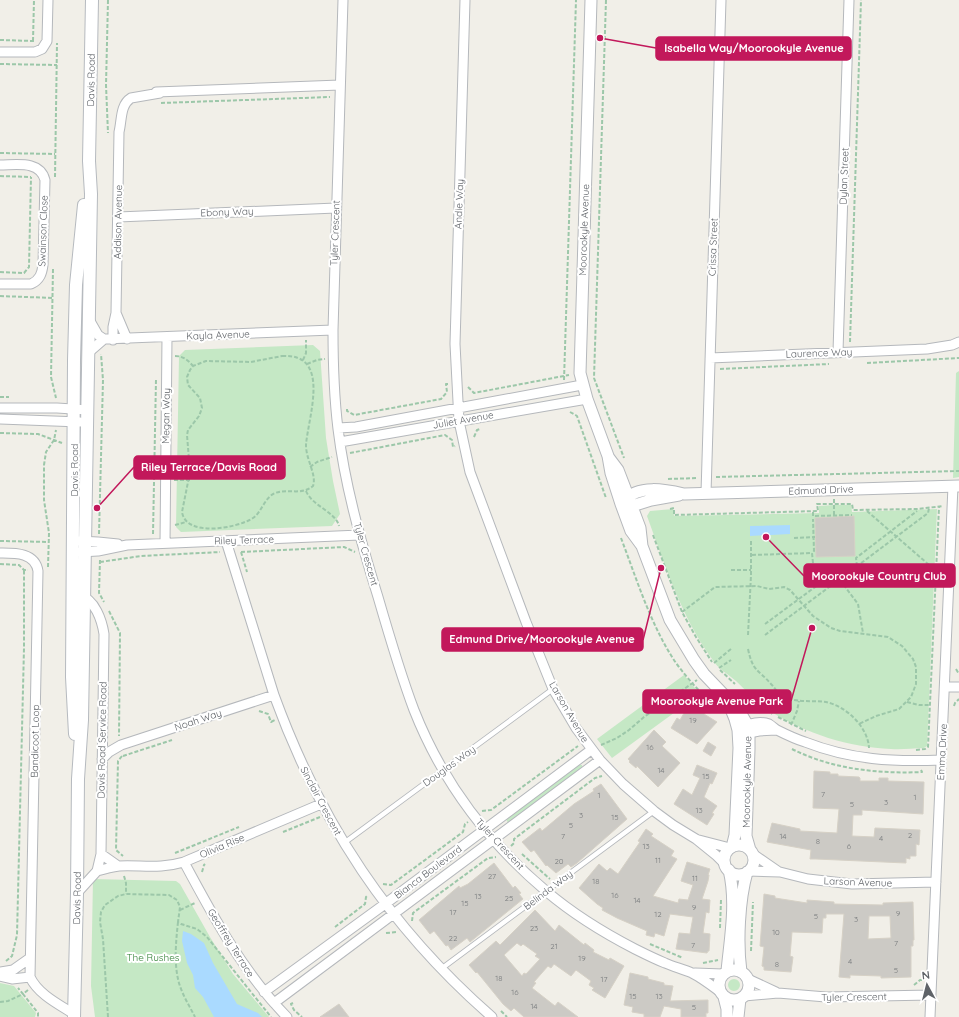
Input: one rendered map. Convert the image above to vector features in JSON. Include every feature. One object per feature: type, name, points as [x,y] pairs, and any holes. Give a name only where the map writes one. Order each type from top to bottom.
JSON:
[{"type":"main road","name":"Davis Road","points":[[74,1016],[78,893],[78,779],[82,720],[79,596],[86,547],[91,194],[89,161],[92,0]]},
{"type":"main road","name":"Davis Road","points":[[86,547],[74,443],[73,409],[76,285],[89,161]]},
{"type":"street","points":[[0,52],[35,52],[42,49],[46,41],[48,0]]},
{"type":"street","name":"Tyler Crescent","points":[[343,0],[333,330],[334,378],[338,428],[348,486],[360,535],[407,692],[425,735],[443,770],[474,817],[484,830],[546,892],[586,921],[611,936],[635,949],[691,973],[722,994]]},
{"type":"street","name":"Andie Way","points":[[458,407],[455,316],[465,0]]},
{"type":"street","name":"Moorookyle Avenue","points":[[591,0],[580,373],[582,385],[608,456],[611,473],[627,502],[631,531],[642,546],[670,620],[704,674],[726,697],[736,719],[745,729],[746,836],[751,852]]},
{"type":"street","name":"Crissa Street","points":[[706,493],[721,0]]},
{"type":"street","name":"Dylan Street","points":[[838,352],[850,0]]},
{"type":"street","name":"Addison Avenue","points":[[119,132],[112,117],[119,102],[128,93],[140,91],[160,92],[340,85]]},
{"type":"street","name":"Addison Avenue","points":[[108,340],[116,313],[119,132],[123,108],[127,101],[135,97],[160,92]]},
{"type":"street","name":"Swainson Close","points":[[0,165],[30,165],[39,169],[44,178],[43,265],[41,276],[31,284],[0,284]]},
{"type":"street","name":"Ebony Way","points":[[118,216],[336,208]]},
{"type":"street","name":"Addison Avenue","points":[[116,313],[127,339]]},
{"type":"street","points":[[89,319],[98,335],[108,340]]},
{"type":"street","name":"Kayla Avenue","points":[[108,340],[333,330]]},
{"type":"street","name":"Megan Way","points":[[165,543],[167,337]]},
{"type":"street","points":[[88,352],[108,340]]},
{"type":"street","name":"Laurence Way","points":[[710,358],[927,349],[952,345],[959,342]]},
{"type":"street","name":"Laurence Way","points":[[927,349],[942,351],[959,350]]},
{"type":"street","name":"Juliet Avenue","points":[[338,428],[582,385]]},
{"type":"street","name":"Juliet Avenue","points":[[340,442],[586,399]]},
{"type":"street","name":"Larson Avenue","points":[[458,407],[459,421],[472,478],[553,689],[591,750],[609,770],[638,798],[673,825],[696,839],[717,856],[727,867]]},
{"type":"street","points":[[0,408],[73,409],[88,416]]},
{"type":"street","points":[[0,418],[74,421],[88,416]]},
{"type":"street","name":"Edmund Drive","points":[[627,502],[651,500],[684,494],[956,486]]},
{"type":"street","name":"Emma Drive","points":[[930,1017],[952,506],[956,486]]},
{"type":"street","name":"Riley Terrace","points":[[86,547],[360,535]]},
{"type":"street","name":"Sinclair Crescent","points":[[226,541],[282,718],[296,752],[321,804],[344,843],[393,914],[441,970],[492,1017]]},
{"type":"street","points":[[0,553],[16,553],[27,556],[35,562],[38,571]]},
{"type":"street","name":"Bandicoot Loop","points":[[32,981],[30,958],[38,571]]},
{"type":"street","name":"Davis Road Service Road","points":[[78,893],[97,870],[101,854],[103,628],[101,619],[89,600],[79,596]]},
{"type":"street","points":[[945,687],[959,687]]},
{"type":"street","name":"Noah Way","points":[[102,759],[109,752],[121,745],[274,695]]},
{"type":"street","points":[[745,729],[762,723],[769,724],[776,730],[800,740],[828,750],[857,757],[888,761],[941,760]]},
{"type":"street","name":"Moorookyle Avenue","points":[[731,848],[735,835],[739,748],[745,729]]},
{"type":"street","points":[[102,738],[121,745]]},
{"type":"street","name":"Bianca Boulevard","points":[[264,992],[385,904],[591,750]]},
{"type":"street","name":"Bianca Boulevard","points":[[274,1003],[600,760]]},
{"type":"street","name":"Olivia Rise","points":[[97,870],[121,866],[165,867],[184,862],[321,804]]},
{"type":"street","name":"Larson Avenue","points":[[696,839],[731,848]]},
{"type":"street","points":[[727,1017],[727,1009],[718,984],[720,977],[726,969],[733,892],[725,856],[731,848],[740,845],[747,848],[751,852],[754,862],[747,872],[741,900],[740,962],[748,990],[742,998],[738,1017]]},
{"type":"street","name":"Larson Avenue","points":[[751,852],[780,872]]},
{"type":"street","points":[[101,854],[108,860],[121,866]]},
{"type":"street","name":"Geoffrey Terrace","points":[[184,862],[235,952],[264,992],[287,1017]]},
{"type":"street","points":[[727,867],[736,874],[747,872]]},
{"type":"street","name":"Larson Avenue","points":[[747,872],[780,872],[808,879],[852,884],[936,882]]},
{"type":"street","points":[[0,972],[13,970],[30,958]]},
{"type":"street","points":[[726,969],[734,970],[745,976]]},
{"type":"street","name":"Tyler Crescent","points":[[691,973],[726,969]]},
{"type":"street","points":[[0,976],[32,981],[42,993],[74,1016]]},
{"type":"street","name":"Tyler Crescent","points":[[745,976],[778,993]]},
{"type":"street","name":"Tyler Crescent","points":[[742,998],[778,993],[810,997],[931,995]]},
{"type":"street","points":[[722,994],[732,1000],[742,998]]},
{"type":"lane","name":"Douglas Way","points":[[344,843],[553,689]]},
{"type":"lane","name":"Belinda Way","points":[[441,970],[654,811]]},
{"type":"path","points":[[33,41],[34,0]]},
{"type":"path","points":[[108,0],[106,85],[112,117],[109,139]]},
{"type":"path","points":[[565,388],[564,376],[576,0]]},
{"type":"path","points":[[606,0],[594,378],[625,462]]},
{"type":"path","points":[[849,352],[860,0]]},
{"type":"path","points":[[0,40],[57,41],[55,177],[0,176]]},
{"type":"path","points":[[0,64],[57,65]]},
{"type":"path","points":[[160,103],[340,96]]},
{"type":"path","points":[[0,153],[55,154]]},
{"type":"path","points":[[0,272],[24,273],[29,267],[31,177]]},
{"type":"path","points":[[53,268],[51,377],[57,408]]},
{"type":"path","points":[[0,296],[52,298]]},
{"type":"path","points":[[108,340],[100,349],[103,380],[99,533],[86,547],[100,557],[99,593],[120,633],[119,729],[122,757]]},
{"type":"path","points":[[282,356],[292,356],[303,360],[310,369],[313,384],[312,408],[306,446],[308,460],[313,474],[313,486],[306,491],[285,490],[273,494],[266,501],[256,516],[251,520],[224,527],[207,528],[190,525],[186,522],[183,516],[183,504],[190,480],[187,435],[191,425],[201,412],[202,404],[200,398],[188,385],[188,373],[194,366],[206,361],[228,363],[251,362],[282,356]]},
{"type":"path","points":[[864,363],[959,358]]},
{"type":"path","points":[[720,369],[834,364]]},
{"type":"path","points":[[346,403],[347,410],[354,415],[441,399],[446,392],[446,384],[468,380],[468,388],[474,393],[580,373],[594,372]]},
{"type":"path","points":[[153,544],[156,378]]},
{"type":"path","points":[[568,402],[570,413],[577,416],[607,500]]},
{"type":"path","points":[[0,564],[19,565],[24,570],[48,571],[49,542],[44,500],[44,465],[46,452],[54,440],[56,420]]},
{"type":"path","points":[[310,467],[327,458],[342,454],[445,435],[452,440],[453,447],[474,444],[473,436],[477,430],[486,428]]},
{"type":"path","points":[[0,433],[38,434],[44,435],[59,442],[74,443]]},
{"type":"path","points":[[87,444],[102,444]]},
{"type":"path","points":[[666,479],[959,471]]},
{"type":"path","points":[[165,480],[190,480]]},
{"type":"path","points":[[833,490],[834,516]]},
{"type":"path","points":[[306,491],[310,498],[318,506],[338,521],[340,547]]},
{"type":"path","points":[[668,509],[674,508],[674,515],[813,512],[818,511],[817,504],[852,504],[853,510],[860,511],[952,506]]},
{"type":"path","points":[[915,750],[925,749],[928,747],[939,506]]},
{"type":"path","points":[[765,635],[928,513],[929,508]]},
{"type":"path","points":[[866,510],[936,571]]},
{"type":"path","points":[[858,566],[856,558],[917,511]]},
{"type":"path","points":[[813,512],[813,516],[852,515]]},
{"type":"path","points":[[813,519],[815,537],[814,551],[812,553],[813,563]]},
{"type":"path","points":[[652,533],[682,612],[696,637],[713,662],[731,649]]},
{"type":"path","points":[[621,536],[651,616],[664,642],[676,662],[692,683],[721,712]]},
{"type":"path","points":[[794,538],[815,537]]},
{"type":"path","points":[[748,634],[751,586],[751,540]]},
{"type":"path","points":[[0,541],[49,542]]},
{"type":"path","points":[[241,552],[248,574]]},
{"type":"path","points":[[751,555],[812,553]]},
{"type":"path","points":[[0,961],[5,962],[12,956],[18,935],[24,648],[24,570]]},
{"type":"path","points":[[731,570],[751,570]]},
{"type":"path","points":[[765,624],[830,576]]},
{"type":"path","points":[[840,580],[858,604],[863,633]]},
{"type":"path","points":[[682,612],[715,587],[751,586],[769,589],[780,587],[788,588],[813,616],[831,628],[840,631],[888,637],[909,652],[913,659],[916,674],[914,690],[908,702],[894,711],[876,716],[859,724]]},
{"type":"path","points":[[748,649],[751,662],[759,673],[780,694],[799,701],[832,704],[846,712],[859,724],[868,740],[869,748]]},
{"type":"path","points":[[731,660],[720,669],[735,684]]},
{"type":"path","points":[[604,749],[600,745],[617,738],[629,730],[644,717],[704,674]]},
{"type":"path","points":[[786,734],[797,711],[799,701]]},
{"type":"path","points":[[908,702],[919,705],[930,705]]},
{"type":"path","points":[[757,704],[808,732]]},
{"type":"path","points":[[944,705],[954,705]]},
{"type":"path","points":[[254,713],[261,710],[268,714],[271,722],[282,718]]},
{"type":"path","points":[[126,894],[121,866],[123,856],[116,850],[118,761],[122,757],[177,738]]},
{"type":"path","points":[[335,927],[365,904],[366,897],[375,890],[384,884],[391,885],[463,832],[464,824],[484,810],[491,810],[585,741]]},
{"type":"path","points":[[864,748],[876,749]]},
{"type":"path","points":[[381,937],[387,932],[395,933],[404,927],[413,920],[413,913],[488,858],[495,858],[505,851],[514,843],[514,838],[595,778],[602,776],[609,770]]},
{"type":"path","points":[[278,834],[327,814]]},
{"type":"path","points":[[173,854],[239,827]]},
{"type":"path","points":[[518,850],[556,885]]},
{"type":"path","points":[[205,878],[201,872],[204,865],[208,863]]},
{"type":"path","points":[[108,1017],[103,939],[100,922],[101,912],[105,905],[112,899],[126,894],[169,895],[177,900],[180,910],[176,960],[178,980],[195,1017]]},
{"type":"path","points":[[719,933],[721,897]]},
{"type":"path","points":[[180,910],[204,899]]},
{"type":"path","points":[[751,952],[754,900]]},
{"type":"path","points":[[178,922],[197,929],[207,937],[271,1017]]},
{"type":"path","points":[[643,941],[685,959]]},
{"type":"path","points":[[698,964],[716,960],[726,969]]},
{"type":"path","points":[[907,985],[914,985],[920,980],[931,980]]},
{"type":"path","points":[[0,1002],[8,1001],[23,994],[32,981]]},
{"type":"path","points":[[23,994],[38,1013],[38,1017]]},
{"type":"path","points":[[284,996],[292,1004],[294,1010],[302,1017]]},
{"type":"path","points":[[292,1004],[298,999]]},
{"type":"green space","points":[[313,345],[320,351],[326,438],[340,514],[332,526],[181,532],[176,527],[179,356],[185,350]]},
{"type":"green space","points":[[959,371],[959,477],[953,478],[956,373]]},
{"type":"green space","points":[[851,505],[852,512],[937,509],[927,746],[924,748],[875,748],[828,738],[813,733],[784,719],[757,701],[714,663],[701,643],[675,590],[647,516],[650,511],[673,509],[674,516],[819,513],[819,506]]},
{"type":"green space","points":[[684,675],[700,694],[612,758],[597,739]]},
{"type":"green space","points":[[578,765],[582,765],[582,768],[508,823],[506,819]]},
{"type":"green space","name":"The Rushes","points":[[93,879],[176,881],[180,884],[233,974],[269,1017],[95,1017],[91,986]]},
{"type":"green space","points":[[732,979],[736,979],[740,985],[736,991],[732,991],[728,987],[728,983]]},
{"type":"green space","points":[[0,983],[14,986],[36,1013],[35,1017],[0,1017]]},
{"type":"water","points":[[790,525],[790,534],[750,536],[750,526]]},
{"type":"water","points":[[183,931],[191,934],[204,943],[213,963],[237,1004],[258,1013],[262,1017],[214,1017],[203,997],[195,988],[193,975],[187,963],[182,941]]},
{"type":"building","points":[[854,516],[855,556],[816,557],[815,518]]},
{"type":"building","points":[[691,701],[707,710],[704,714],[717,722],[697,744],[671,728],[677,718],[680,720]]},
{"type":"building","points":[[654,730],[666,742],[662,746],[680,763],[658,787],[637,766],[636,768],[629,762],[630,761],[628,759]]},
{"type":"building","points":[[708,742],[716,747],[711,756],[703,751]]},
{"type":"building","points":[[697,765],[717,773],[712,784],[710,783],[704,797],[717,806],[707,825],[674,804],[683,789],[692,795],[700,778],[693,775]]},
{"type":"building","points":[[814,771],[830,772],[830,774],[838,774],[838,776],[859,777],[860,781],[879,781],[879,778],[888,778],[888,781],[924,782],[923,814],[862,810],[862,815],[853,815],[852,836],[874,837],[875,828],[920,830],[919,845],[916,844],[916,856],[910,856],[910,859],[906,858],[906,863],[810,859],[811,850],[767,842],[772,823],[800,829],[800,831],[837,833],[839,809],[813,808]]},
{"type":"building","points":[[601,784],[627,819],[577,863],[571,867],[568,864],[556,873],[547,865],[546,866],[534,850],[531,852],[522,842],[540,828],[542,831]]},
{"type":"building","points":[[646,829],[653,834],[651,836],[674,851],[671,856],[677,859],[653,896],[678,903],[679,899],[688,900],[693,885],[681,881],[687,862],[710,869],[702,899],[710,900],[709,913],[706,912],[703,933],[710,934],[709,951],[707,953],[676,949],[679,933],[690,934],[693,917],[670,914],[664,936],[655,933],[654,937],[646,935],[647,931],[602,910],[603,908],[579,888],[599,864],[607,871],[610,868],[618,874],[640,842],[638,841]]},
{"type":"building","points":[[494,863],[513,888],[515,886],[521,893],[519,894],[523,899],[470,942],[467,938],[451,950],[434,931],[430,934],[419,920],[459,886],[460,888],[468,884]]},
{"type":"building","points":[[764,894],[775,896],[775,898],[807,903],[807,900],[834,902],[834,904],[883,905],[883,903],[913,902],[914,940],[913,946],[911,946],[911,977],[881,978],[881,976],[850,975],[850,978],[839,977],[844,914],[826,914],[826,918],[823,918],[822,933],[792,932],[790,956],[793,957],[791,972],[764,970],[764,967],[762,966],[764,947],[760,946]],"holes":[[[869,916],[890,916],[891,938],[868,939]]]},
{"type":"building","points":[[535,910],[555,931],[559,925],[584,945],[585,943],[594,950],[593,952],[609,960],[610,958],[624,966],[605,998],[592,990],[594,988],[589,985],[591,981],[576,970],[571,976],[554,964],[551,968],[548,966],[534,982],[536,983],[532,988],[555,1006],[558,1002],[578,1017],[524,1017],[514,1008],[511,1011],[503,1004],[477,972],[476,973],[469,965],[496,941],[500,945]],"holes":[[[517,943],[521,946],[523,944],[537,954],[535,956],[540,959],[526,974],[524,973],[522,976],[504,955]]]},
{"type":"building","points":[[630,973],[648,977],[648,979],[664,983],[664,985],[673,986],[670,1001],[708,1000],[708,1013],[706,1013],[706,1017],[681,1017],[681,1009],[664,1006],[660,1017],[644,1017],[644,1014],[632,1012],[633,1007],[624,1005]]},
{"type":"building","points":[[339,1004],[349,1017],[320,1017]]},
{"type":"place","name":"Isabella Way/Moorookyle Avenue","points":[[600,38]]},
{"type":"place","name":"Riley Terrace/Davis Road","points":[[97,508]]},
{"type":"place","name":"Moorookyle Country Club","points":[[766,537]]},
{"type":"place","name":"Edmund Drive/Moorookyle Avenue","points":[[661,568]]},
{"type":"place","name":"Moorookyle Avenue Park","points":[[812,628]]}]
